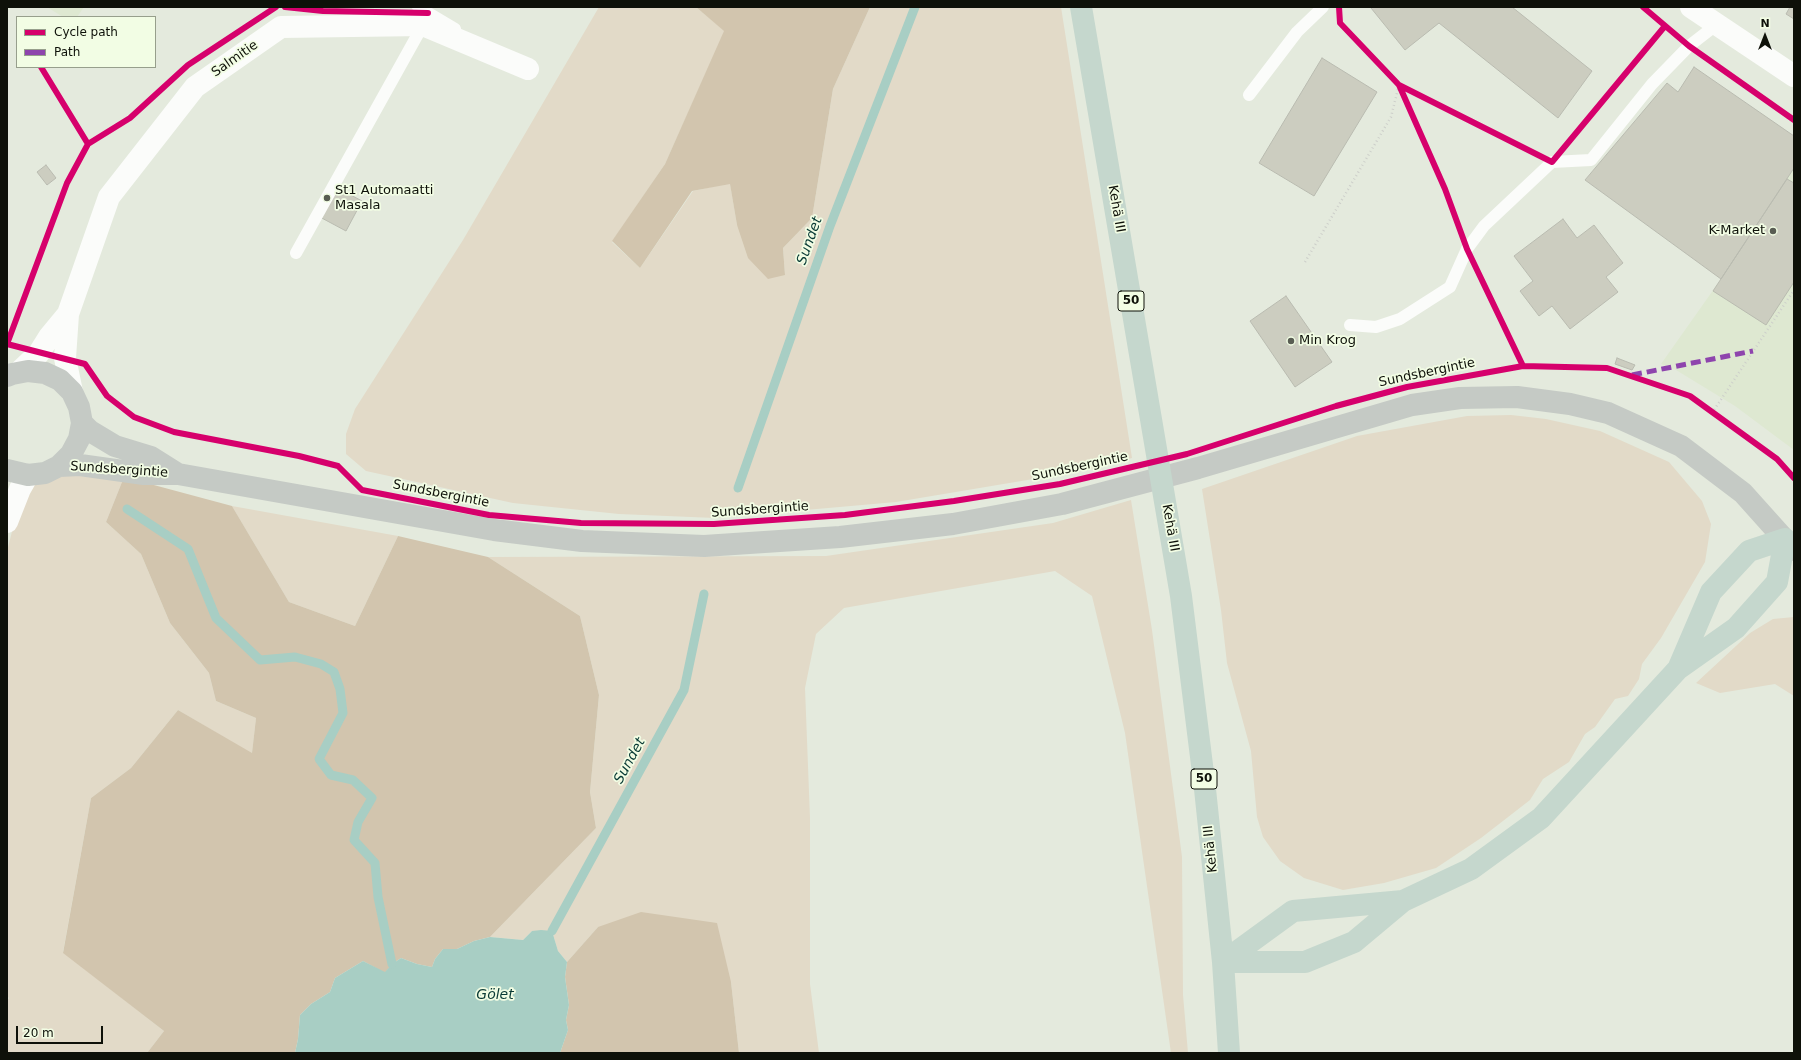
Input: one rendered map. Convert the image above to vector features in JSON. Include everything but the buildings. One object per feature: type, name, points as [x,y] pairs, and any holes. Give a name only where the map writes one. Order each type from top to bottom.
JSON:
[{"type":"highway","name":"Kehä III","points":[[1081,7],[1181,596],[1205,789],[1223,962],[1228,1053]]},
{"type":"highway","points":[[1223,962],[1306,962],[1354,942],[1403,901],[1471,869],[1541,818],[1678,669],[1736,628],[1777,582],[1789,544],[1749,551],[1711,592],[1678,669]]},
{"type":"highway","points":[[1223,962],[1293,911],[1403,901]]},
{"type":"main road","points":[[7,470],[28,475],[45,474],[59,466],[71,454],[79,439],[82,423],[79,407],[72,392],[60,380],[45,373],[28,371],[13,374]]},
{"type":"main road","name":"Sundsbergintie","points":[[59,466],[80,465],[144,474],[178,474],[494,530],[582,541],[704,546],[840,537],[953,524],[1062,504],[1198,468],[1412,405],[1460,398],[1517,397],[1570,404],[1608,412],[1681,446],[1743,493],[1789,544]]},
{"type":"main road","name":"Sundsbergintie","points":[[82,423],[90,431],[115,446],[151,457],[178,474]]},
{"type":"street","points":[[1690,7],[1794,76]]},
{"type":"street","name":"Salmitie","points":[[72,392],[66,358],[68,314],[109,197],[195,86],[281,27],[421,16],[471,47],[528,70]]},
{"type":"street","name":"Salmitie","points":[[13,374],[39,353],[68,314]]},
{"type":"street","points":[[7,522],[20,489],[28,475]]},
{"type":"lane","points":[[1249,95],[1297,32],[1323,7]]},
{"type":"lane","points":[[296,253],[421,16]]},
{"type":"lane","points":[[1350,325],[1376,327],[1400,319],[1450,287],[1466,249],[1484,226],[1552,162],[1591,160],[1652,84],[1689,46],[1716,25]]},
{"type":"path","points":[[1394,79],[1399,85],[1405,98]]},
{"type":"path","points":[[1399,85],[1406,88]]},
{"type":"path","points":[[1305,262],[1391,117],[1399,85]]},
{"type":"path","points":[[1712,412],[1794,290]]},
{"type":"path","points":[[1707,408],[1718,417]]},
{"type":"shaded area","points":[[47,7],[84,7],[78,16],[61,16]]},
{"type":"shaded area","points":[[599,7],[696,7],[725,31],[665,164],[612,242],[640,268],[693,191],[730,183],[737,225],[785,275],[783,248],[812,218],[833,89],[870,7],[1061,7],[1132,458],[1087,470],[896,502],[715,518],[619,514],[513,503],[366,471],[346,454],[346,434],[355,409],[463,240]]},
{"type":"shaded area","points":[[696,7],[870,7],[833,89],[812,218],[783,248],[785,275],[768,279],[748,258],[737,225],[730,184],[692,191],[640,268],[612,241],[665,164],[724,31]]},
{"type":"shaded area","points":[[1794,168],[1794,450],[1735,406],[1676,370],[1661,364],[1721,279]]},
{"type":"shaded area","points":[[1511,415],[1546,419],[1600,431],[1669,462],[1702,501],[1711,524],[1705,562],[1661,638],[1642,664],[1639,679],[1628,696],[1615,699],[1595,727],[1585,734],[1569,762],[1543,779],[1530,800],[1481,838],[1436,868],[1384,883],[1343,890],[1304,878],[1280,861],[1263,837],[1257,817],[1251,751],[1227,663],[1221,610],[1202,489],[1357,436],[1467,416]]},
{"type":"shaded area","points":[[58,470],[124,477],[106,522],[141,554],[170,623],[209,673],[216,701],[256,718],[252,754],[178,710],[131,768],[91,798],[63,952],[164,1031],[147,1053],[7,1053],[7,1001],[9,998],[7,996],[7,551],[20,501],[33,480]]},
{"type":"shaded area","points":[[124,477],[232,506],[289,602],[355,626],[398,536],[488,557],[580,616],[599,695],[590,792],[596,828],[490,937],[474,941],[457,949],[443,949],[435,959],[432,967],[417,964],[401,958],[392,964],[385,973],[363,961],[335,978],[330,992],[311,1004],[300,1015],[295,1053],[147,1053],[164,1031],[63,953],[91,798],[131,768],[178,710],[252,753],[256,718],[216,701],[209,673],[170,623],[141,554],[106,522]]},
{"type":"shaded area","points":[[1131,500],[1152,630],[1182,857],[1183,995],[1188,1053],[1171,1053],[1125,733],[1092,596],[1055,571],[844,608],[816,634],[805,688],[810,818],[810,984],[819,1053],[739,1053],[731,982],[598,927],[567,962],[558,951],[552,931],[532,931],[523,940],[490,937],[596,828],[590,792],[599,695],[580,616],[488,557],[826,556],[1053,523]]},
{"type":"shaded area","points":[[232,506],[398,536],[355,626],[289,602]]},
{"type":"shaded area","points":[[1794,617],[1794,696],[1775,684],[1720,693],[1696,683],[1750,633],[1773,619]]},
{"type":"shaded area","points":[[641,912],[717,923],[731,982],[739,1053],[560,1053],[568,1030],[566,1020],[569,1005],[565,977],[567,962],[598,927]]},
{"type":"water","name":"Gölet","points":[[532,931],[552,931],[558,951],[567,962],[565,977],[569,1005],[566,1020],[568,1030],[560,1053],[295,1053],[300,1015],[311,1004],[330,992],[335,978],[363,961],[385,972],[392,964],[401,958],[417,964],[432,967],[435,959],[443,949],[457,949],[474,941],[490,937],[523,940]]},
{"type":"waterway","name":"Sundet","points":[[738,488],[830,226],[915,7]]},
{"type":"waterway","points":[[127,509],[188,549],[216,618],[260,660],[295,657],[321,664],[334,672],[340,689],[343,713],[319,759],[331,775],[353,780],[372,798],[358,822],[354,840],[375,863],[378,897],[392,964]]},
{"type":"waterway","name":"Sundet","points":[[552,931],[684,690],[704,594]]},
{"type":"marked path","points":[[1632,375],[1753,351]]},
{"type":"cycle path","points":[[7,344],[67,183],[88,144],[130,118],[188,65],[276,7]]},
{"type":"cycle path","points":[[285,7],[323,11],[428,13]]},
{"type":"cycle path","points":[[1339,7],[1340,23],[1399,85],[1445,189],[1467,249],[1523,366]]},
{"type":"cycle path","points":[[1643,7],[1689,46],[1794,120]]},
{"type":"cycle path","points":[[1399,85],[1552,162],[1665,26]]},
{"type":"cycle path","points":[[42,68],[88,144]]},
{"type":"cycle path","points":[[7,344],[85,364],[107,396],[134,417],[174,432],[299,456],[338,466],[362,490],[489,515],[581,523],[714,524],[845,515],[954,501],[1060,484],[1187,454],[1336,406],[1407,387],[1523,366],[1607,368],[1690,396],[1777,459],[1794,478]]},
{"type":"place","name":"St1 Automaatti Masala","points":[[327,198]]},
{"type":"place","name":"K-Market","points":[[1773,231]]},
{"type":"place","name":"Min Krog","points":[[1291,341]]}]
